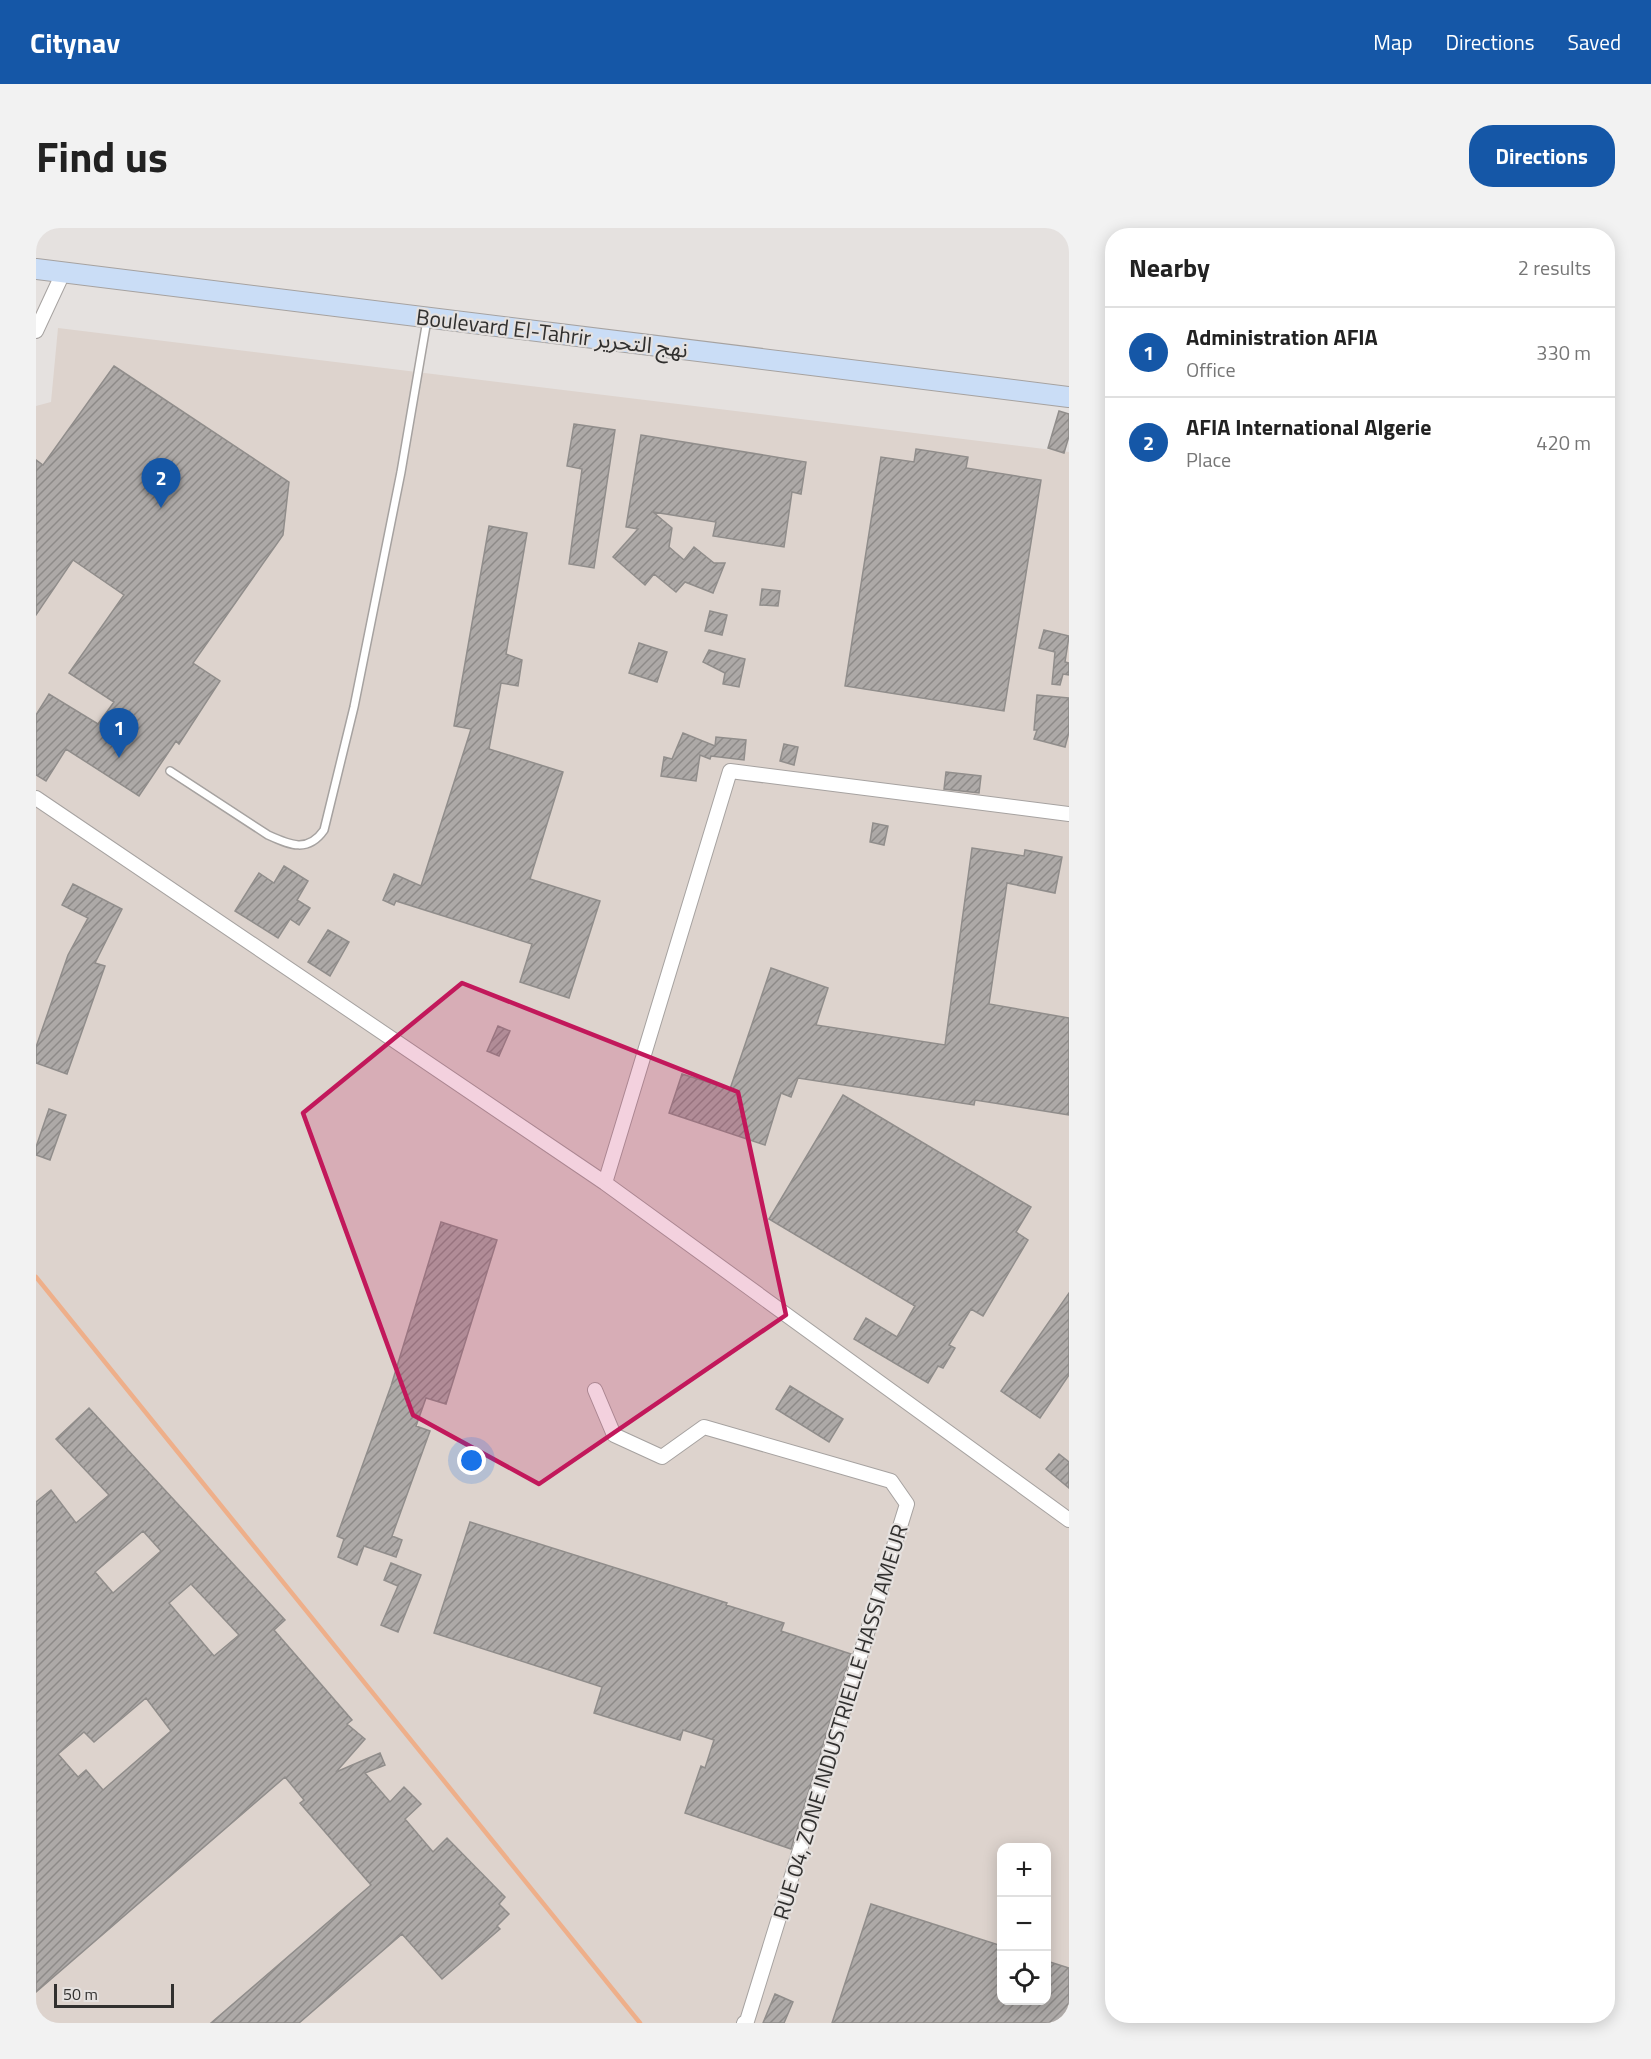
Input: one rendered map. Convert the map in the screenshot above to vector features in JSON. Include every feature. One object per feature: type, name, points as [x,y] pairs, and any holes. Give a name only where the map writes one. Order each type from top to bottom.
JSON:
[{"type":"main road","name":"Boulevard El-Tahrir نهج التحرير","points":[[36,269],[1069,397]]},
{"type":"street","points":[[36,331],[63,273]]},
{"type":"street","points":[[605,1183],[730,771],[1069,814]]},
{"type":"street","points":[[36,798],[605,1183],[1069,1520]]},
{"type":"street","name":"RUE 04, ZONE INDUSTRIELLE HASSI AMEUR","points":[[595,1390],[614,1435],[662,1457],[704,1427],[891,1481],[907,1504],[747,2021],[744,2023]]},
{"type":"lane","points":[[170,771],[268,835],[286,843],[302,846],[316,841],[324,830],[354,707],[401,472],[427,318]]},
{"type":"highlighted area","points":[[462,983],[738,1092],[786,1315],[539,1484],[413,1415],[303,1113]]},
{"type":"shaded area","points":[[58,328],[1069,452],[1069,2023],[36,2023],[36,406],[51,402]]},
{"type":"building","points":[[114,366],[289,482],[283,535],[193,663],[220,681],[179,744],[176,741],[139,796],[66,749],[46,781],[36,775],[36,715],[49,694],[98,724],[114,702],[69,673],[124,595],[73,560],[36,615],[36,460],[43,465]]},
{"type":"building","points":[[1059,411],[1069,414],[1069,436],[1064,453],[1048,448]]},
{"type":"building","points":[[574,424],[615,430],[594,568],[569,564],[582,469],[567,466]]},
{"type":"building","points":[[641,435],[806,462],[801,494],[792,492],[784,547],[713,536],[716,522],[653,512],[672,528],[669,547],[684,560],[694,547],[714,563],[725,563],[713,593],[685,582],[676,592],[654,574],[645,585],[613,557],[638,529],[626,527]]},
{"type":"building","points":[[916,449],[968,457],[966,468],[1041,480],[1004,711],[845,686],[881,457],[914,462]]},
{"type":"building","points":[[489,526],[527,533],[506,654],[522,660],[518,686],[501,683],[489,749],[563,772],[530,879],[600,901],[569,998],[520,982],[532,944],[396,901],[394,905],[383,900],[394,874],[421,886],[471,729],[454,726]]},
{"type":"building","points":[[762,589],[780,591],[778,606],[760,605]]},
{"type":"building","points":[[710,611],[727,615],[722,635],[705,631]]},
{"type":"building","points":[[1044,630],[1069,636],[1065,662],[1069,663],[1069,675],[1063,674],[1060,685],[1052,684],[1055,652],[1039,648]]},
{"type":"building","points":[[639,643],[667,652],[657,682],[629,673]]},
{"type":"building","points":[[709,650],[745,659],[739,687],[723,684],[725,673],[703,662]]},
{"type":"building","points":[[1037,695],[1069,698],[1069,732],[1065,747],[1034,739],[1037,730],[1034,730]]},
{"type":"building","points":[[683,733],[715,746],[716,737],[746,740],[744,760],[711,756],[710,759],[700,755],[696,781],[661,776],[664,757],[672,759]]},
{"type":"building","points":[[784,744],[798,747],[794,765],[780,761]]},
{"type":"building","points":[[946,772],[981,776],[979,793],[944,789]]},
{"type":"building","points":[[873,823],[888,826],[884,845],[870,842]]},
{"type":"building","points":[[972,848],[1024,856],[1025,850],[1062,857],[1055,893],[1007,883],[989,1004],[1069,1018],[1069,1115],[975,1100],[974,1105],[798,1078],[791,1097],[781,1093],[765,1145],[669,1113],[682,1074],[730,1089],[771,968],[828,988],[816,1025],[945,1045]]},
{"type":"building","points":[[284,866],[308,881],[297,900],[310,908],[299,925],[290,919],[278,938],[235,911],[259,873],[274,883]]},
{"type":"building","points":[[73,884],[122,909],[95,963],[105,966],[67,1074],[36,1063],[36,1047],[68,955],[88,918],[62,905]]},
{"type":"building","points":[[328,930],[349,942],[330,976],[308,962]]},
{"type":"building","points":[[498,1026],[510,1031],[499,1056],[487,1051]]},
{"type":"building","points":[[843,1095],[1031,1207],[1016,1232],[1028,1240],[983,1316],[971,1309],[949,1345],[955,1348],[943,1368],[938,1366],[928,1383],[854,1339],[866,1318],[897,1337],[915,1306],[769,1219]]},
{"type":"building","points":[[49,1109],[66,1115],[50,1160],[36,1155],[36,1147]]},
{"type":"building","points":[[441,1222],[497,1240],[446,1404],[426,1398],[416,1426],[430,1431],[392,1536],[402,1540],[396,1557],[364,1546],[357,1565],[338,1557],[344,1539],[337,1536],[391,1386]]},
{"type":"building","points":[[1069,1293],[1069,1375],[1040,1418],[1001,1391]]},
{"type":"building","points":[[790,1386],[843,1419],[829,1442],[776,1409]]},
{"type":"building","points":[[89,1408],[285,1620],[274,1630],[352,1720],[347,1724],[365,1739],[336,1772],[380,1753],[385,1765],[365,1773],[390,1802],[404,1787],[421,1804],[405,1819],[433,1852],[447,1838],[505,1897],[499,1904],[509,1914],[497,1926],[500,1929],[442,1979],[402,1934],[299,2023],[211,2023],[371,1885],[300,1803],[304,1800],[285,1777],[36,1992],[36,1502],[51,1490],[76,1523],[109,1495],[56,1439]],"holes":[[[143,1531],[161,1551],[113,1593],[95,1572]],[[191,1584],[239,1635],[214,1656],[169,1603]],[[146,1698],[171,1731],[103,1790],[86,1770],[78,1777],[58,1754],[84,1732],[94,1742]]]},
{"type":"building","points":[[1059,1454],[1069,1462],[1069,1488],[1046,1469]]},
{"type":"building","points":[[470,1522],[727,1603],[726,1605],[784,1623],[781,1631],[851,1654],[791,1849],[685,1813],[701,1766],[705,1768],[714,1740],[683,1730],[680,1740],[594,1713],[602,1687],[434,1633]]},
{"type":"building","points":[[391,1563],[421,1575],[398,1632],[381,1625],[398,1586],[384,1580]]},
{"type":"building","points":[[871,1904],[997,1944],[997,2005],[1051,2005],[1051,1962],[1069,1968],[1069,2023],[832,2023]]},
{"type":"building","points":[[775,1994],[793,2002],[784,2023],[763,2023]]},
{"type":"waterway","points":[[36,1277],[640,2023]]},
{"type":"place","name":"AFIA International Algerie","points":[[161,508]]},
{"type":"place","name":"Administration AFIA","points":[[119,758]]}]
